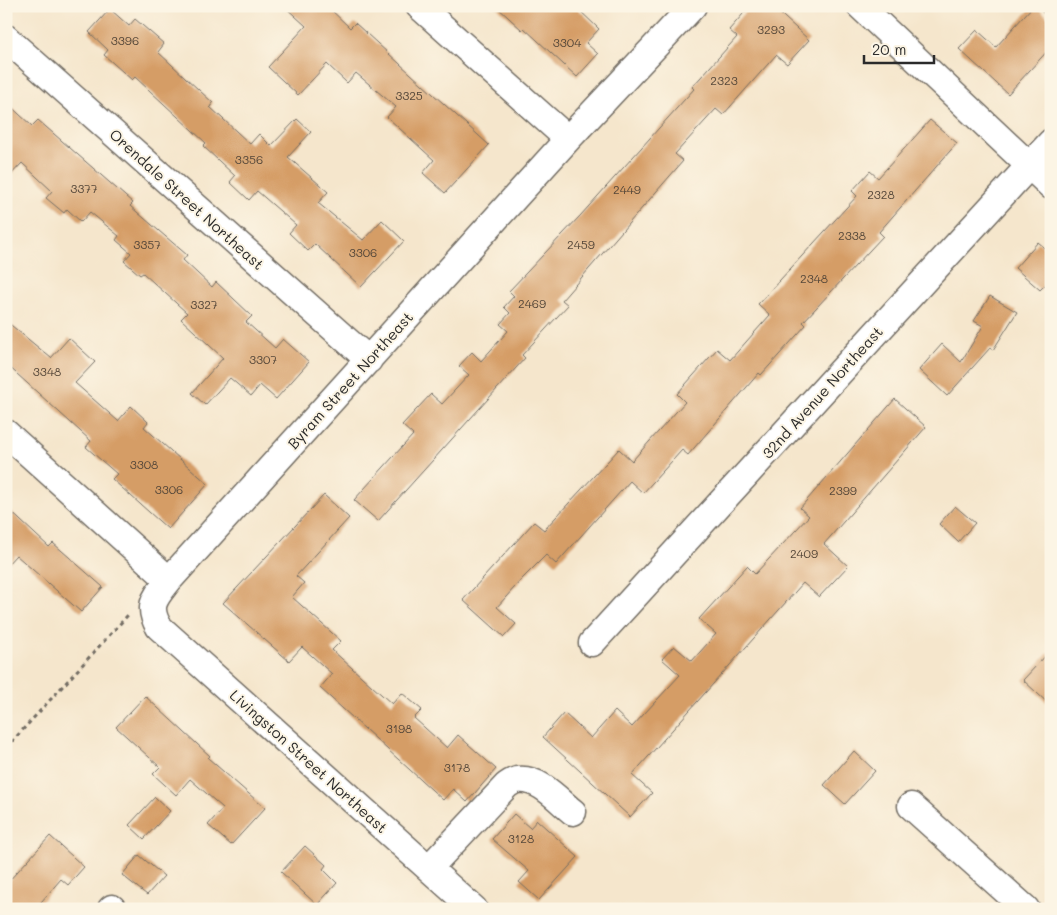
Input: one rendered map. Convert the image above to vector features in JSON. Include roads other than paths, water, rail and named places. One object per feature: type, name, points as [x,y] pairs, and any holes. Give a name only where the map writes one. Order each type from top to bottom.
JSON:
[{"type":"street","points":[[419,6],[568,139]]},
{"type":"street","name":"Byram Street Northeast","points":[[152,607],[155,598],[169,580],[568,139],[693,6]]},
{"type":"street","points":[[860,6],[1051,186]]},
{"type":"street","name":"Orendale Street Northeast","points":[[6,38],[369,360]]},
{"type":"street","name":"32nd Avenue Northeast","points":[[592,643],[1051,142]]},
{"type":"street","points":[[6,433],[169,580]]},
{"type":"street","name":"Livingston Street Northeast","points":[[152,607],[153,617],[159,627],[474,909]]},
{"type":"street","points":[[429,868],[507,785],[518,780],[533,782],[548,791],[573,812]]},
{"type":"street","points":[[910,806],[1026,909]]}]
